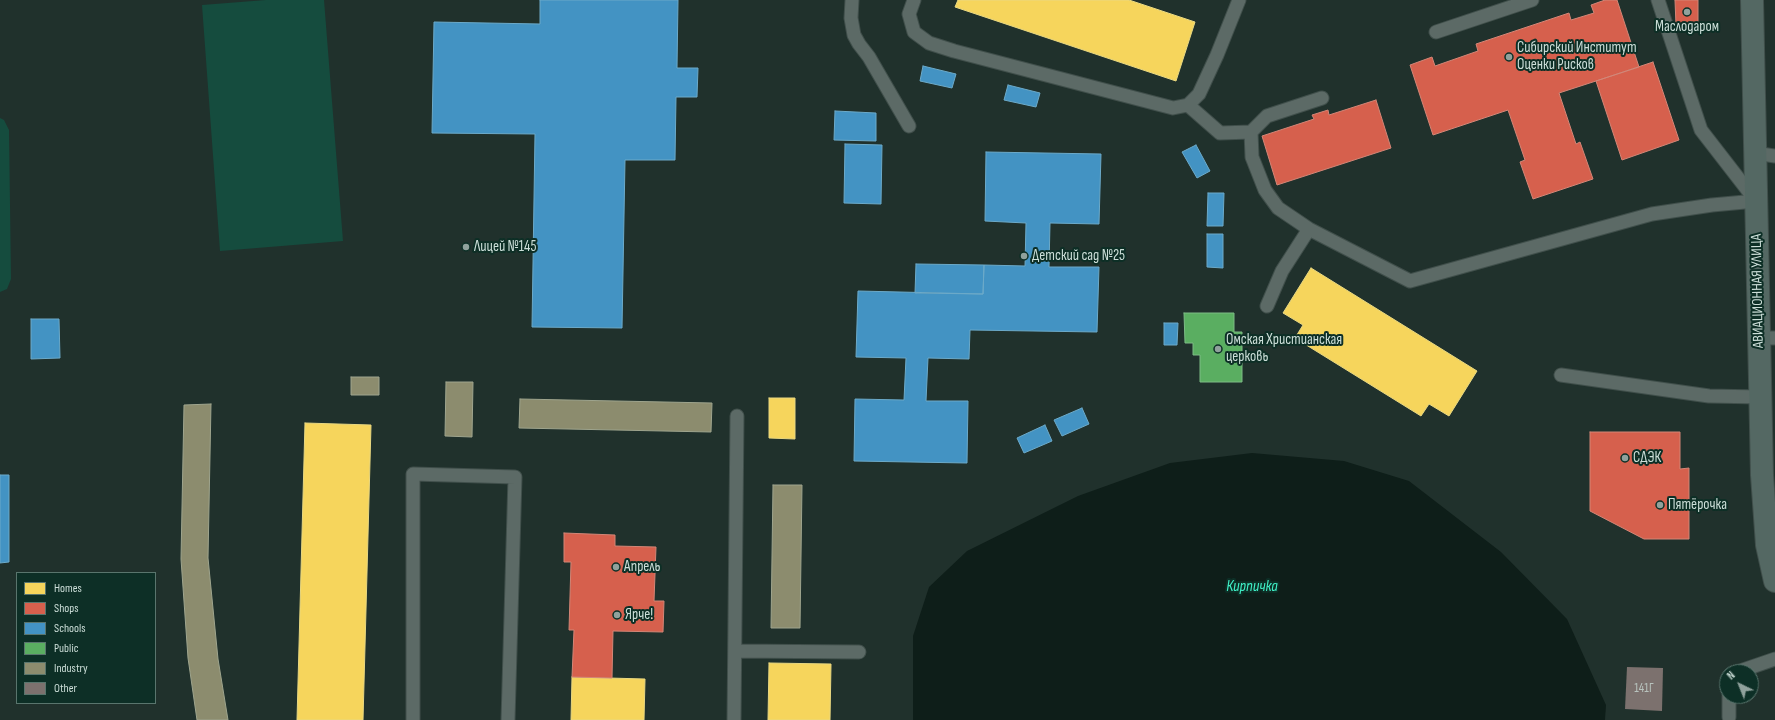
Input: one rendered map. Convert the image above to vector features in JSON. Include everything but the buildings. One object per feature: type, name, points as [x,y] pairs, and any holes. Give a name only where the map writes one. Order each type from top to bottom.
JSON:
[{"type":"main road","name":"АВИАЦИОННАЯ УЛИЦА","points":[[1752,0],[1765,154],[1756,202],[1767,338],[1760,397],[1762,475],[1767,545],[1775,581]]},
{"type":"lane","points":[[852,0],[851,18],[854,34],[859,44],[869,56],[910,126]]},
{"type":"lane","points":[[914,0],[909,14],[914,32],[929,43],[1172,108],[1188,105],[1199,94],[1217,56],[1239,0]]},
{"type":"lane","points":[[1436,32],[1532,0]]},
{"type":"lane","points":[[1658,0],[1701,130],[1756,202]]},
{"type":"lane","points":[[1188,105],[1220,133],[1250,132],[1267,116],[1322,98]]},
{"type":"lane","points":[[1250,132],[1252,157],[1265,190],[1278,208],[1309,229],[1410,281],[1652,214],[1712,205],[1756,202]]},
{"type":"lane","points":[[1267,306],[1282,270],[1309,229]]},
{"type":"lane","points":[[1561,375],[1709,396],[1760,397]]},
{"type":"lane","points":[[734,720],[737,416]]},
{"type":"lane","points":[[413,720],[413,474],[515,477],[508,720]]},
{"type":"lane","points":[[735,651],[859,652]]},
{"type":"lane","points":[[1759,664],[1775,659]]},
{"type":"lane","points":[[1729,704],[1729,717]]},
{"type":"green space","points":[[266,0],[324,0],[343,241],[220,251],[202,5]]},
{"type":"green space","points":[[0,118],[4,120],[9,130],[11,279],[7,289],[0,292]]},
{"type":"water","name":"Кирпичка","points":[[1252,453],[1344,461],[1409,481],[1501,552],[1567,619],[1606,705],[1605,720],[913,720],[913,636],[929,587],[967,551],[1078,496],[1170,463]]},
{"type":"place","name":"Маслодаром","points":[[1687,12]]},
{"type":"place","name":"Сибирский Институт Оценки Рисков","points":[[1509,57]]},
{"type":"place","name":"Лицей №145","points":[[466,247]]},
{"type":"place","name":"Детский сад №25","points":[[1024,256]]},
{"type":"place","name":"Омская Христианская церковь","points":[[1218,349]]},
{"type":"place","name":"СДЭК","points":[[1625,458]]},
{"type":"place","name":"Пятёрочка","points":[[1660,505]]},
{"type":"place","name":"Апрель","points":[[616,567]]},
{"type":"place","name":"Ярче!","points":[[617,615]]}]
